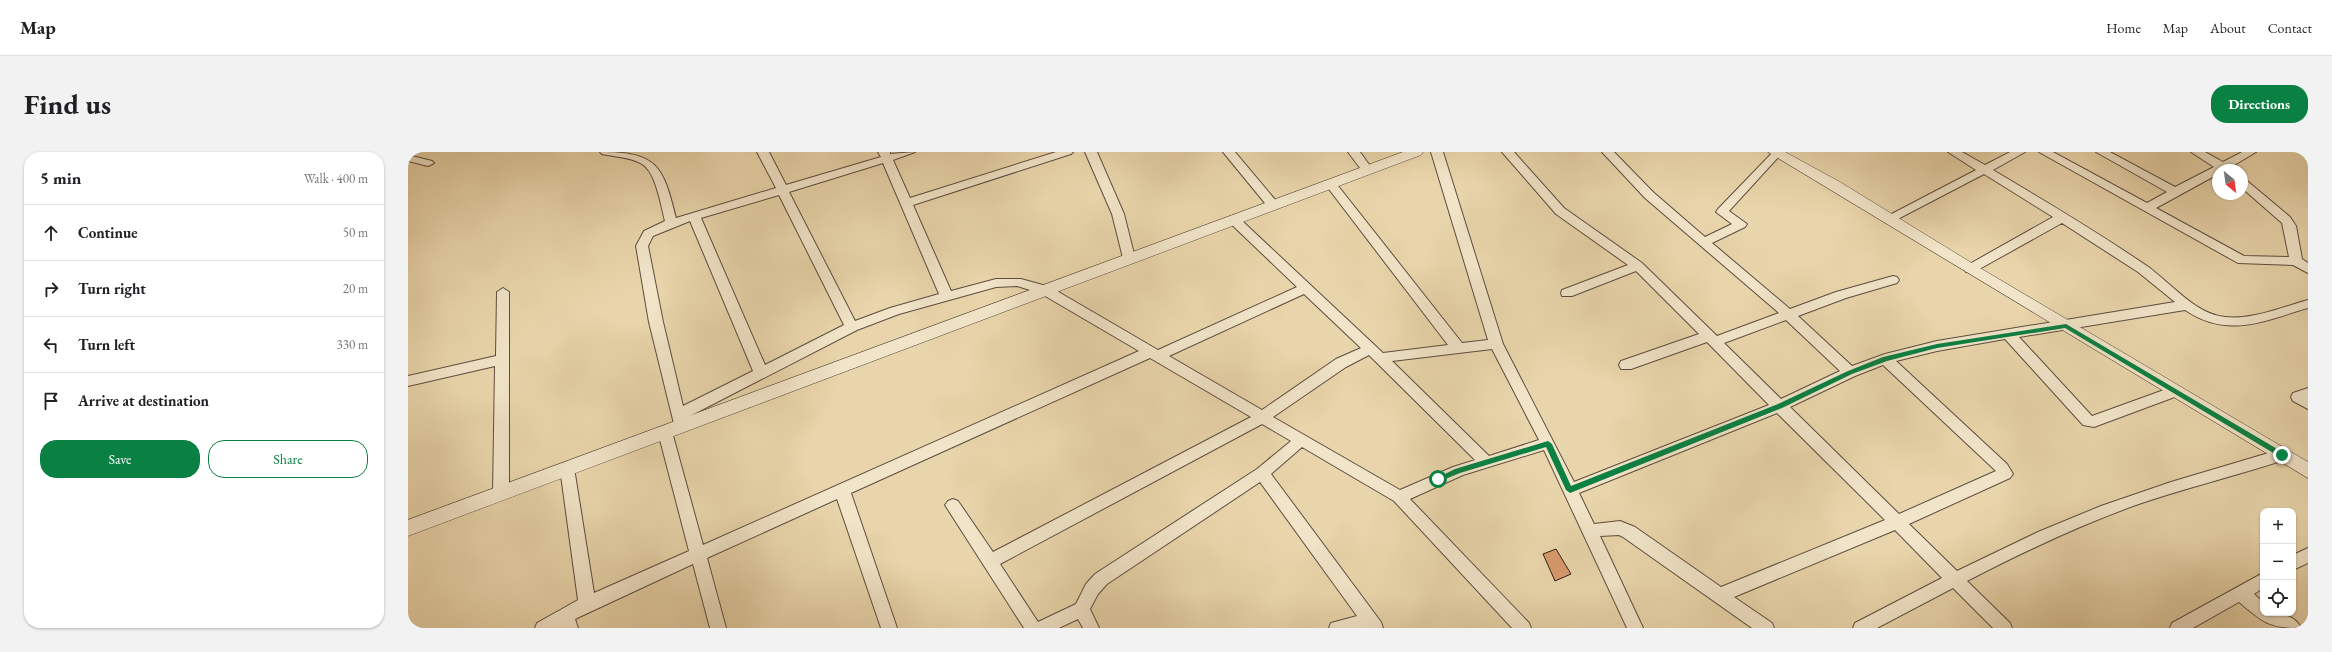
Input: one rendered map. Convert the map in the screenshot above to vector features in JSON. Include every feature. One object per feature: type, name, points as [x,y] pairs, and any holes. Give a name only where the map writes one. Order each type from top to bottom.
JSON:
[{"type":"street","points":[[606,152],[646,161],[652,166],[666,199],[671,223]]},
{"type":"street","points":[[622,156],[634,152]]},
{"type":"street","points":[[763,152],[852,327]]},
{"type":"street","points":[[679,420],[656,322],[642,246],[648,234],[671,223],[782,189],[885,155],[909,152]]},
{"type":"street","points":[[906,203],[1067,152]]},
{"type":"street","points":[[1091,152],[1118,214],[1129,258]]},
{"type":"street","points":[[1229,152],[1273,205]]},
{"type":"street","points":[[1354,152],[1367,170]]},
{"type":"street","points":[[679,420],[1045,290],[1416,152]]},
{"type":"street","points":[[1437,152],[1496,344],[1548,444],[1588,531],[1636,628]]},
{"type":"street","points":[[1508,152],[1560,210],[1638,266],[2004,628]]},
{"type":"street","points":[[1608,152],[1649,195],[1788,314],[1850,372]]},
{"type":"street","points":[[1954,152],[2063,217],[2144,271],[2186,305],[2216,320],[2229,322],[2308,304]]},
{"type":"street","points":[[1888,219],[2019,152]]},
{"type":"street","points":[[2045,152],[2148,207],[2242,260],[2296,261],[2308,269]]},
{"type":"street","points":[[2102,152],[2176,192]]},
{"type":"street","points":[[2197,152],[2219,164]]},
{"type":"street","points":[[2232,164],[2250,152]]},
{"type":"street","points":[[1704,242],[1741,224],[1722,212],[1777,153],[1835,185],[1970,269],[2308,471]]},
{"type":"street","points":[[885,155],[947,296]]},
{"type":"street","points":[[408,158],[428,163]]},
{"type":"street","points":[[2148,207],[2212,175]]},
{"type":"street","points":[[1331,184],[1459,349]]},
{"type":"street","points":[[2248,187],[2286,220],[2290,226],[2296,261]]},
{"type":"street","points":[[694,216],[761,373]]},
{"type":"street","points":[[1970,269],[2063,217]]},
{"type":"street","points":[[1234,220],[1486,462]]},
{"type":"street","points":[[1567,293],[1638,266]]},
{"type":"street","points":[[1626,365],[1712,339],[1841,295],[1893,280]]},
{"type":"street","points":[[408,528],[665,432],[679,420],[761,373],[852,327],[895,311],[947,296],[996,283],[1017,282],[1045,290],[1260,418],[1399,497],[1523,628]]},
{"type":"street","points":[[543,628],[568,622],[587,604],[842,490],[1306,288]]},
{"type":"street","points":[[501,493],[503,292]]},
{"type":"street","points":[[1570,490],[1780,406],[1850,372],[1885,359],[1937,346],[2066,326],[2186,305]]},
{"type":"street","points":[[2010,335],[2088,422],[2094,422],[2176,391]]},
{"type":"street","points":[[989,562],[1260,418],[1341,363],[1375,354],[1459,349],[1496,344]]},
{"type":"street","points":[[1720,596],[1898,522],[2004,474],[2002,468],[1885,359]]},
{"type":"street","points":[[408,381],[502,360]]},
{"type":"street","points":[[2308,394],[2298,397],[2308,404]]},
{"type":"street","points":[[665,432],[697,555],[718,628]]},
{"type":"street","points":[[1042,628],[1082,609],[1092,589],[1101,579],[1262,473],[1300,440]]},
{"type":"street","points":[[1399,497],[1458,471],[1548,444]]},
{"type":"street","points":[[1861,628],[1955,579],[2068,525],[2107,509],[2282,455]]},
{"type":"street","points":[[567,468],[587,604]]},
{"type":"street","points":[[1262,473],[1373,624],[1337,628]]},
{"type":"street","points":[[842,490],[889,628]]},
{"type":"street","points":[[953,505],[1033,628]]},
{"type":"street","points":[[1588,531],[1620,528],[1629,532],[1766,628]]},
{"type":"street","points":[[2296,562],[2308,555]]},
{"type":"street","points":[[2178,628],[2260,582]]},
{"type":"street","points":[[2241,593],[2260,609]]},
{"type":"street","points":[[1082,609],[1091,628]]},
{"type":"street","points":[[2271,616],[2293,628]]},
{"type":"building","points":[[1556,549],[1571,574],[1555,581],[1543,554]]},
{"type":"route","points":[[1438,479],[1486,462],[1548,444],[1570,490],[1780,406],[1850,372],[1885,359],[1937,346],[2066,326],[2282,455]]}]
